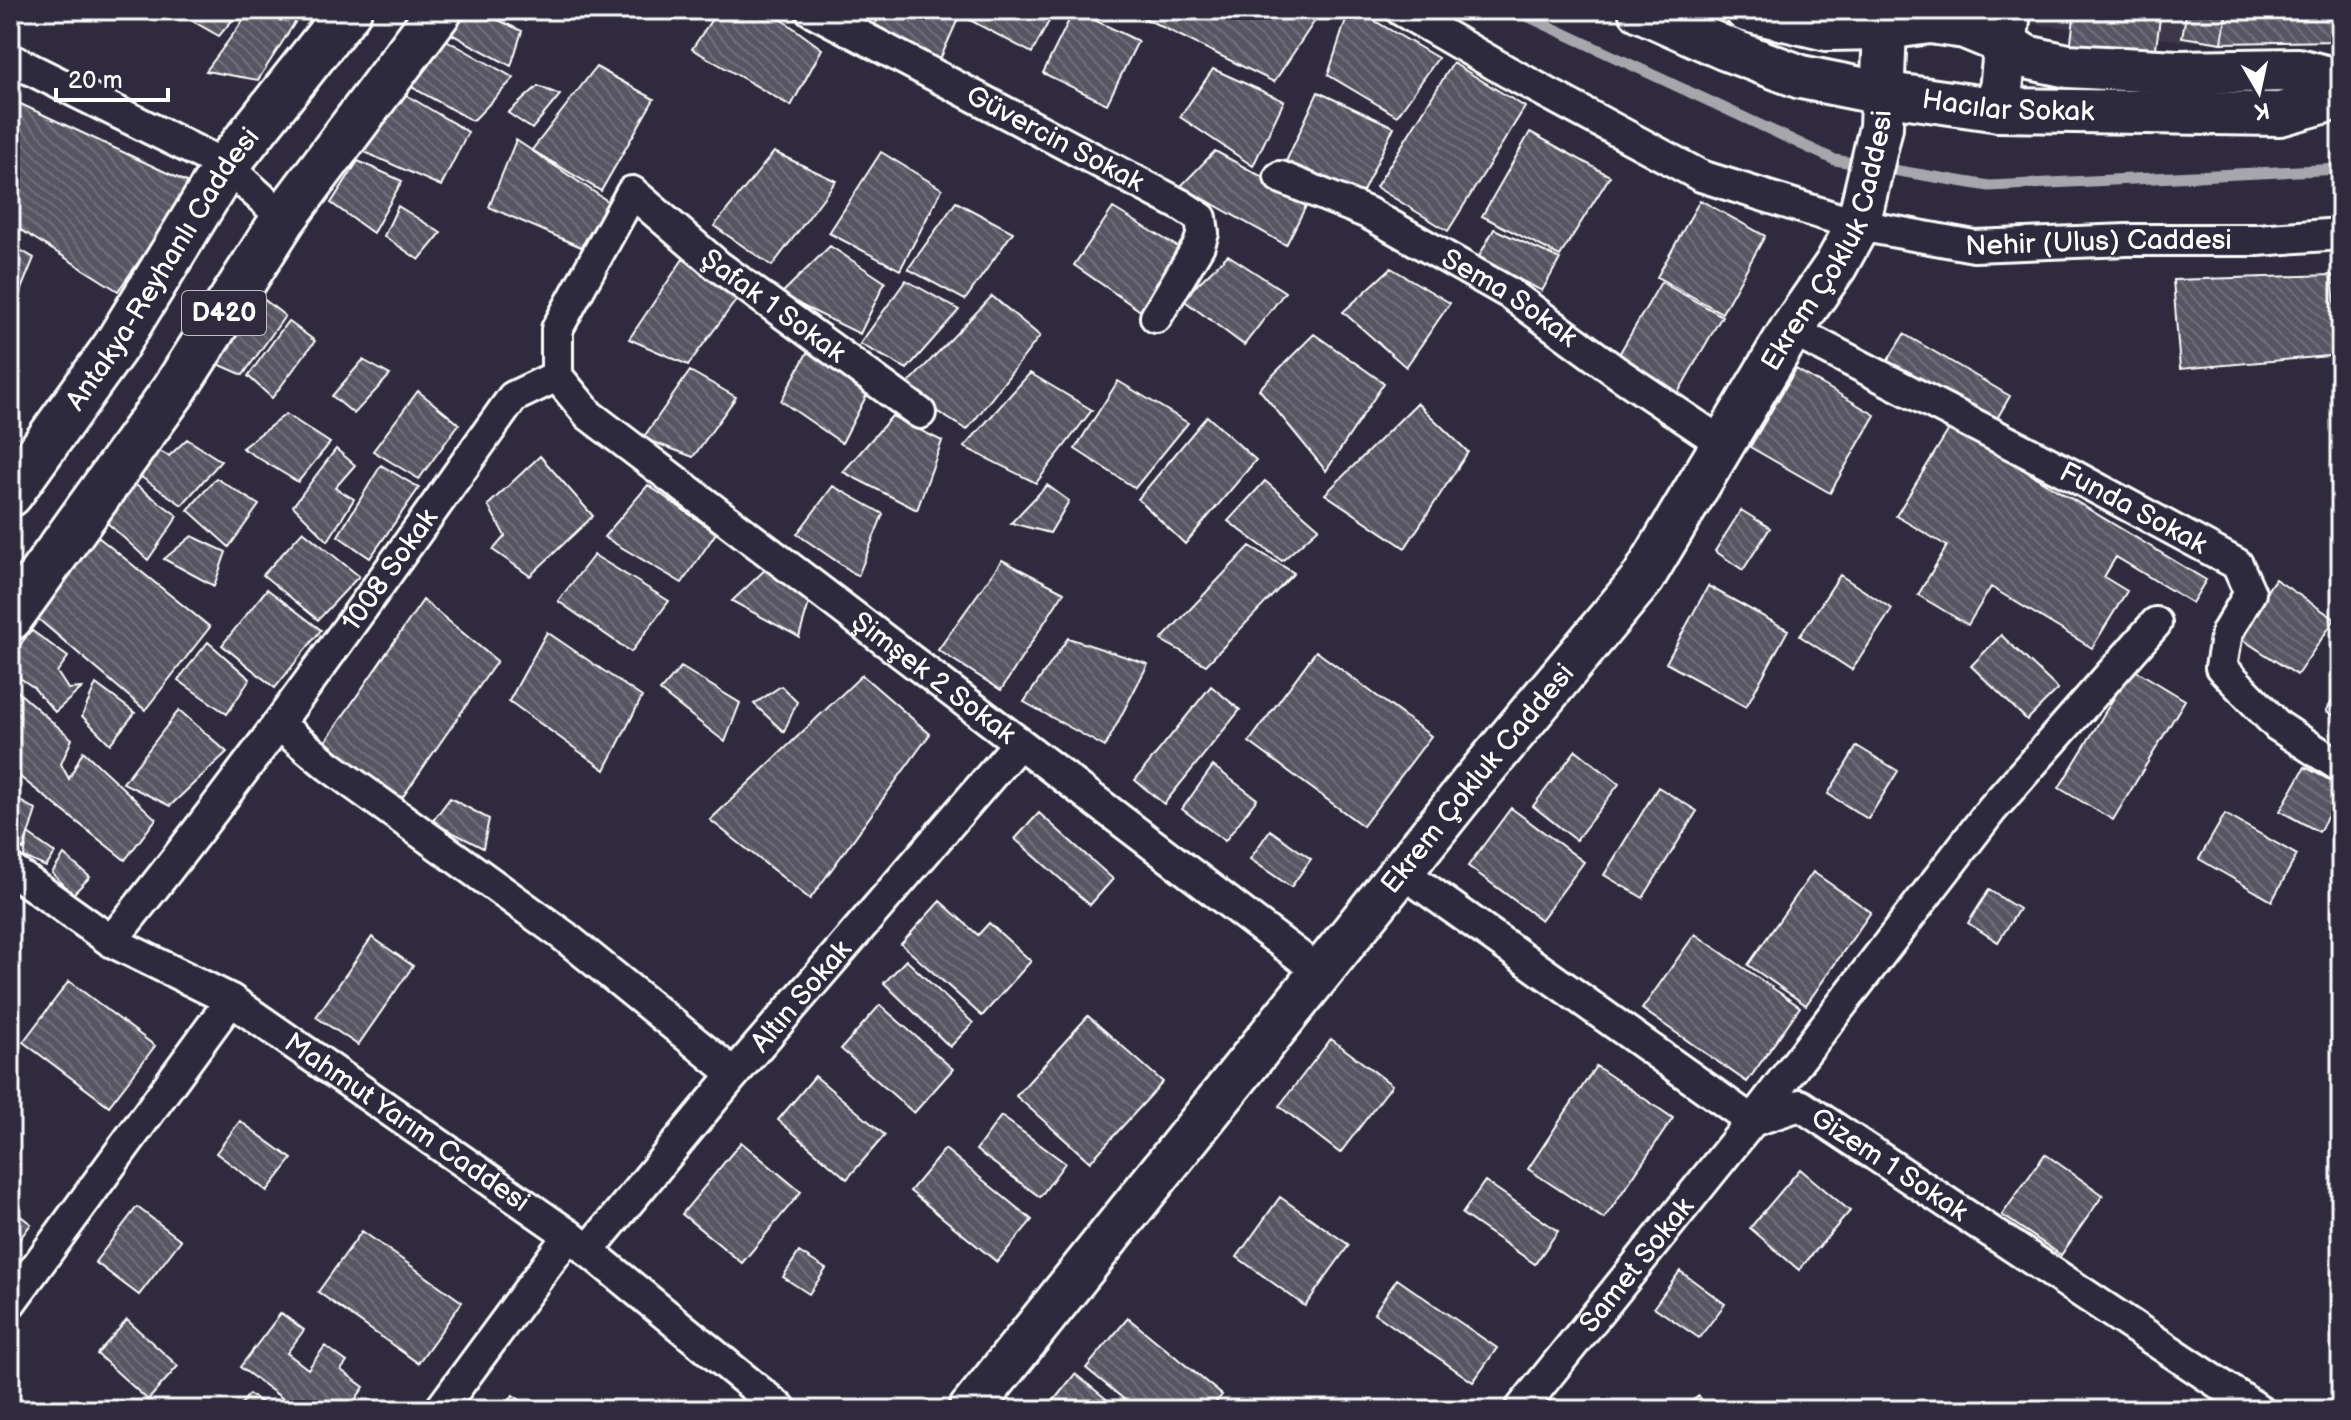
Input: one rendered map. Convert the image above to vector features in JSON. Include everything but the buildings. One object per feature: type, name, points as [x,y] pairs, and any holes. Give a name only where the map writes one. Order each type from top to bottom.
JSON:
[{"type":"main road","name":"Antakya-Reyhanlı Caddesi","points":[[10,494],[115,347],[226,166],[349,10]]},
{"type":"main road","name":"D420","points":[[10,618],[174,390],[284,218],[440,10]]},
{"type":"street","name":"Güvercin Sokak","points":[[811,10],[1201,218],[1203,233],[1199,245],[1156,317]]},
{"type":"street","name":"Nehir (Ulus) Caddesi","points":[[1401,10],[1508,72],[1701,176],[1862,213],[1974,246],[2128,240],[2257,240],[2341,234]]},
{"type":"street","name":"Hacılar Sokak","points":[[1640,10],[1724,48],[1881,110],[2280,114],[2341,97]]},
{"type":"street","name":"Hacılar Sokak","points":[[1746,10],[1827,29],[1890,19],[1965,27],[2006,27],[2026,57],[2068,66],[2177,72],[2298,70],[2341,81]]},
{"type":"street","name":"Ekrem Çokluk Caddesi","points":[[970,1410],[1401,871],[1643,578],[1791,330],[1836,265],[1862,213],[1881,110],[1890,19]]},
{"type":"street","points":[[1999,110],[2006,27]]},
{"type":"street","points":[[10,59],[226,166],[284,218]]},
{"type":"street","name":"Sema Sokak","points":[[1280,177],[1368,213],[1509,293],[1618,373],[1725,445]]},
{"type":"street","name":"Şafak 1 Sokak","points":[[557,376],[557,329],[632,192],[717,265],[920,413]]},
{"type":"street","name":"Funda Sokak","points":[[1791,330],[2058,467],[2237,564],[2250,593],[2227,632],[2221,667],[2278,726],[2341,767]]},
{"type":"street","name":"1008 Sokak","points":[[111,941],[182,853],[278,724],[513,397],[557,376]]},
{"type":"street","name":"Şimşek 2 Sokak","points":[[557,376],[589,415],[1320,972]]},
{"type":"street","name":"Samet Sokak","points":[[1520,1410],[1752,1121],[1992,809],[2156,623]]},
{"type":"street","points":[[278,724],[329,766],[564,936],[734,1074]]},
{"type":"street","name":"Altın Sokak","points":[[440,1410],[578,1243],[734,1074],[1019,743]]},
{"type":"street","name":"Mahmut Yarım Caddesi","points":[[10,869],[111,941],[231,1000],[578,1243],[782,1410]]},
{"type":"street","points":[[1401,871],[1752,1121]]},
{"type":"street","points":[[10,1303],[231,1000]]},
{"type":"street","name":"Gizem 1 Sokak","points":[[1752,1121],[1800,1105],[2259,1410]]},
{"type":"shaded area","points":[[2030,10],[2341,10],[2341,41],[2185,41],[2025,23]]},
{"type":"waterway","points":[[1514,10],[1835,160],[1864,165]]},
{"type":"waterway","points":[[1881,168],[1989,186],[2341,169]]}]
